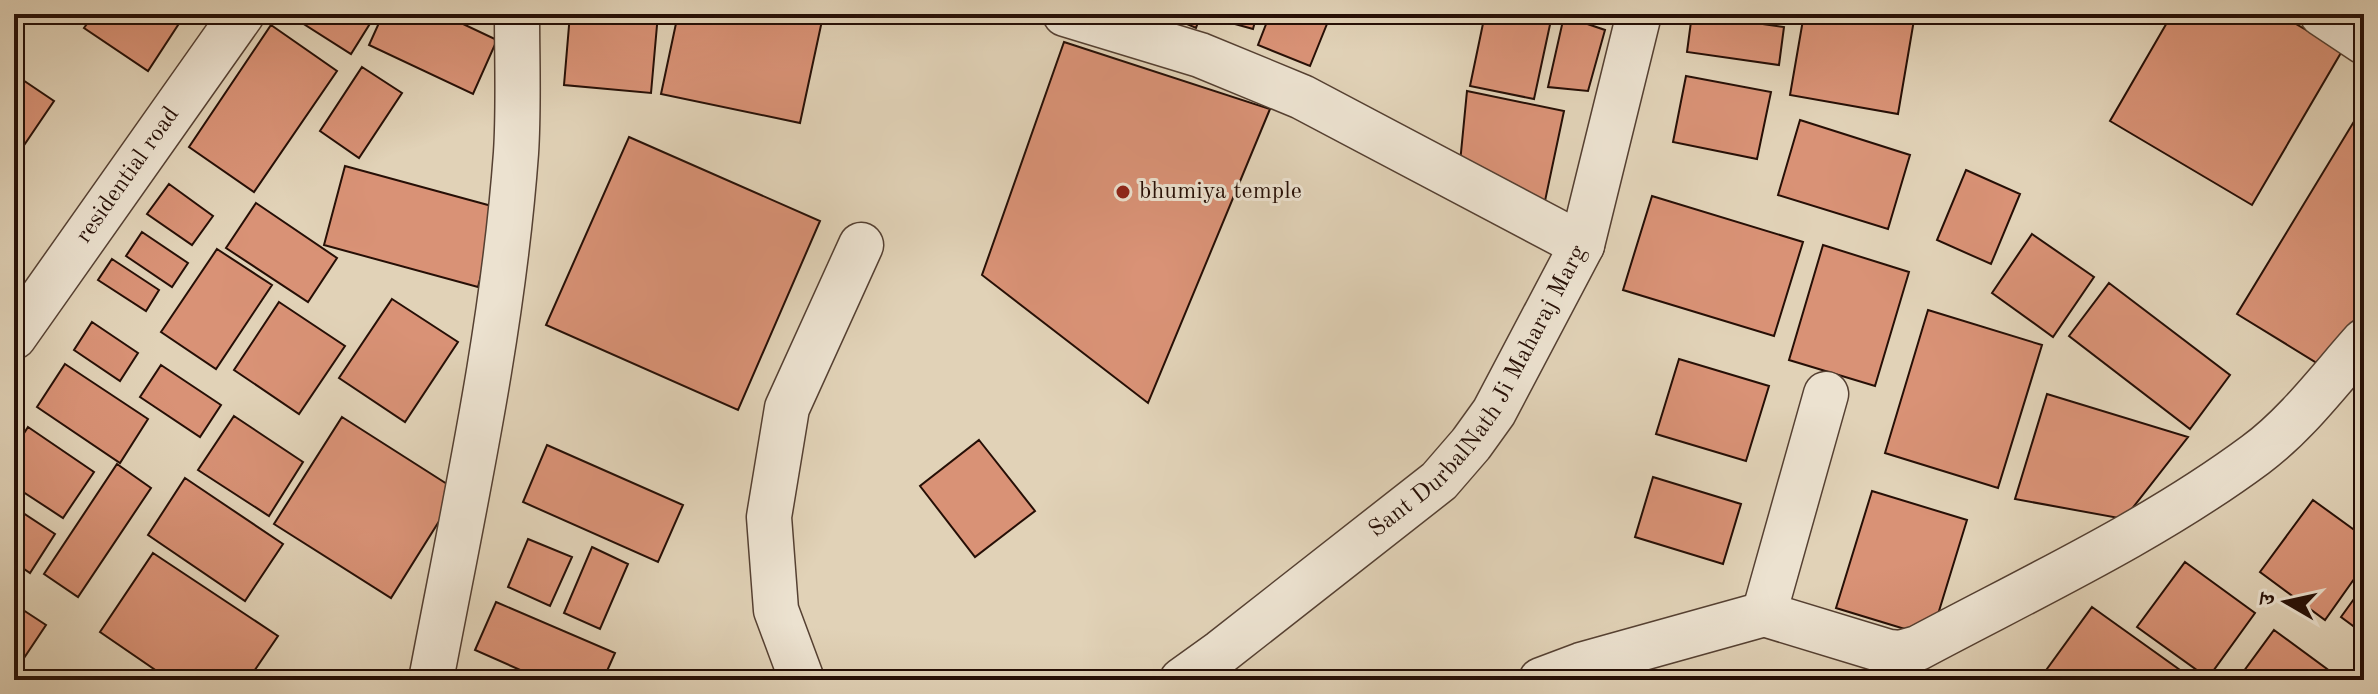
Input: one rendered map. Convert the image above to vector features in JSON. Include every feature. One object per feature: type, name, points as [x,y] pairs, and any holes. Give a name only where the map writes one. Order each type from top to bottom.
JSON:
[{"type":"street","name":"residential road","points":[[14,337],[242,14]]},
{"type":"street","points":[[431,680],[482,416],[504,266],[516,152],[517,14]]},
{"type":"street","points":[[1065,14],[1200,55],[1302,97],[1582,245]]},
{"type":"street","name":"Sant DurbalNath Ji Maharaj Marg","points":[[1182,680],[1439,481],[1494,412],[1582,245],[1639,14]]},
{"type":"street","points":[[2322,14],[2364,42]]},
{"type":"street","points":[[802,680],[776,610],[769,517],[787,408],[861,245]]},
{"type":"street","points":[[1541,680],[1581,665],[1764,614],[1889,652],[1900,653],[1918,648],[2157,521],[2255,455],[2284,430],[2364,341]]},
{"type":"street","points":[[1764,614],[1826,394]]},
{"type":"building","points":[[94,14],[168,14],[180,22],[148,71],[84,28]]},
{"type":"building","points":[[288,14],[376,14],[351,54]]},
{"type":"building","points":[[383,14],[442,14],[497,40],[473,94],[369,45]]},
{"type":"building","points":[[570,14],[658,14],[651,93],[564,85]]},
{"type":"building","points":[[678,14],[823,16],[800,123],[661,94]]},
{"type":"building","points":[[1164,14],[1201,14],[1196,28]]},
{"type":"building","points":[[1219,14],[1257,14],[1253,29],[1217,19]]},
{"type":"building","points":[[1270,14],[1331,14],[1310,66],[1258,45]]},
{"type":"building","points":[[1485,14],[1520,14],[1551,20],[1534,99],[1470,86]]},
{"type":"building","points":[[1692,14],[1784,27],[1779,65],[1687,52]]},
{"type":"building","points":[[1804,14],[1915,14],[1898,114],[1790,95]]},
{"type":"building","points":[[2172,14],[2279,14],[2342,51],[2252,205],[2110,121]]},
{"type":"building","points":[[1564,16],[1605,30],[1588,91],[1548,87]]},
{"type":"building","points":[[271,25],[337,71],[254,192],[189,147]]},
{"type":"building","name":"bhumiya temple","points":[[1064,42],[1270,109],[1148,403],[982,275]]},
{"type":"building","points":[[362,67],[402,93],[359,158],[320,131]]},
{"type":"building","points":[[14,74],[54,101],[14,160]]},
{"type":"building","points":[[1686,76],[1771,92],[1757,159],[1673,142]]},
{"type":"building","points":[[1467,91],[1564,111],[1545,201],[1459,173]]},
{"type":"building","points":[[2364,105],[2364,304],[2325,368],[2237,314]]},
{"type":"building","points":[[1800,120],[1910,155],[1888,229],[1778,195]]},
{"type":"building","points":[[629,137],[820,221],[738,410],[546,325]]},
{"type":"building","points":[[345,166],[499,208],[478,287],[324,245]]},
{"type":"building","points":[[1966,170],[2020,194],[1991,264],[1937,240]]},
{"type":"building","points":[[169,184],[213,216],[192,245],[147,214]]},
{"type":"building","points":[[1652,196],[1803,242],[1774,336],[1623,290]]},
{"type":"building","points":[[256,203],[337,258],[308,302],[226,248]]},
{"type":"building","points":[[142,232],[188,263],[172,287],[126,256]]},
{"type":"building","points":[[2032,234],[2094,277],[2053,337],[1992,293]]},
{"type":"building","points":[[1823,245],[1909,272],[1875,386],[1789,360]]},
{"type":"building","points":[[217,249],[272,285],[216,369],[161,332]]},
{"type":"building","points":[[112,259],[159,290],[146,311],[98,280]]},
{"type":"building","points":[[2109,283],[2230,375],[2190,429],[2069,336]]},
{"type":"building","points":[[392,299],[458,342],[405,422],[339,378]]},
{"type":"building","points":[[279,302],[345,346],[299,414],[234,370]]},
{"type":"building","points":[[1928,310],[2042,345],[1998,488],[1885,453]]},
{"type":"building","points":[[92,322],[138,353],[120,381],[74,350]]},
{"type":"building","points":[[1679,359],[1769,386],[1746,461],[1656,434]]},
{"type":"building","points":[[65,364],[148,419],[120,463],[37,407]]},
{"type":"building","points":[[161,365],[221,405],[200,437],[140,397]]},
{"type":"building","points":[[2047,394],[2188,437],[2124,519],[2015,499]]},
{"type":"building","points":[[234,416],[303,462],[269,516],[198,470]]},
{"type":"building","points":[[342,417],[458,491],[391,598],[274,524]]},
{"type":"building","points":[[28,427],[94,472],[63,518],[14,486],[14,449]]},
{"type":"building","points":[[979,440],[1035,511],[975,557],[920,486]]},
{"type":"building","points":[[547,445],[683,505],[658,562],[523,502]]},
{"type":"building","points":[[117,464],[151,488],[78,597],[44,574]]},
{"type":"building","points":[[1653,477],[1741,504],[1723,564],[1635,537]]},
{"type":"building","points":[[185,478],[283,544],[245,601],[148,535]]},
{"type":"building","points":[[1872,491],[1967,520],[1931,637],[1836,608]]},
{"type":"building","points":[[2313,500],[2364,537],[2364,565],[2325,620],[2260,572]]},
{"type":"building","points":[[14,507],[55,534],[30,573],[14,562]]},
{"type":"building","points":[[528,539],[572,557],[550,606],[508,587]]},
{"type":"building","points":[[592,547],[628,564],[600,629],[564,613]]},
{"type":"building","points":[[153,553],[278,636],[248,680],[170,680],[100,632]]},
{"type":"building","points":[[2185,562],[2255,613],[2208,678],[2137,627]]},
{"type":"building","points":[[2364,585],[2364,634],[2341,617]]},
{"type":"building","points":[[496,602],[615,653],[603,680],[543,680],[475,650]]},
{"type":"building","points":[[14,604],[46,625],[14,673]]},
{"type":"building","points":[[2092,607],[2194,680],[2053,680],[2044,673]]},
{"type":"building","points":[[2274,630],[2342,680],[2238,679]]},
{"type":"place","name":"bhumiya temple","points":[[1123,192]]}]
